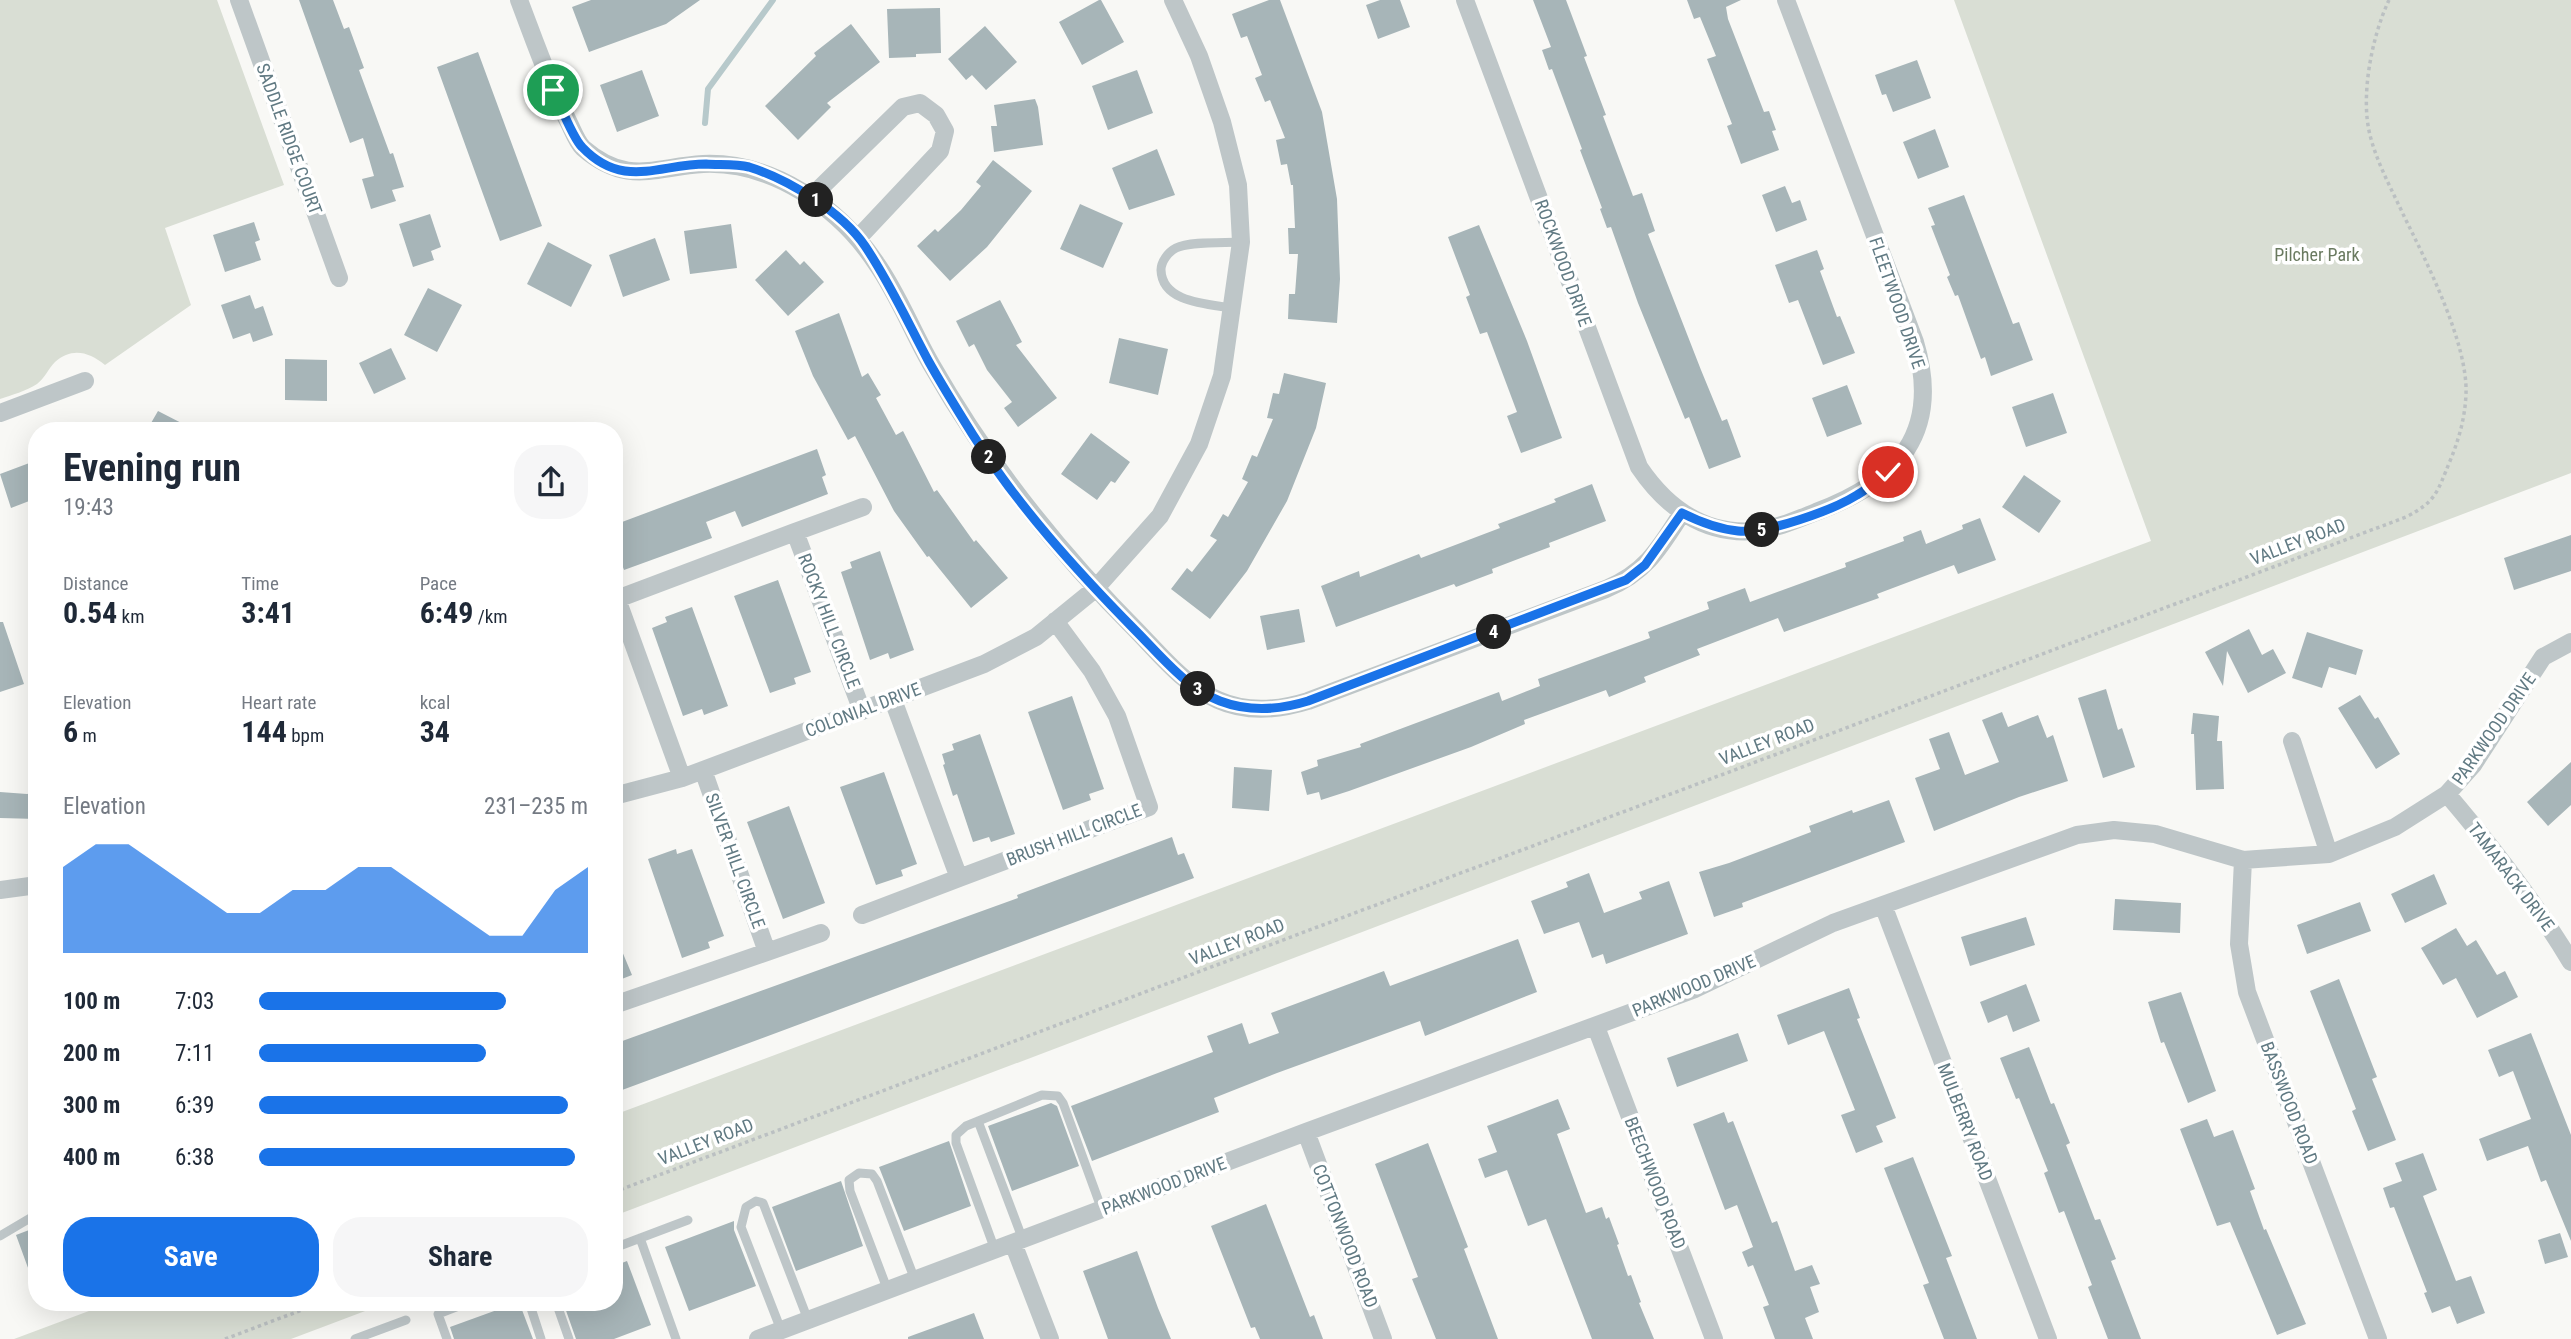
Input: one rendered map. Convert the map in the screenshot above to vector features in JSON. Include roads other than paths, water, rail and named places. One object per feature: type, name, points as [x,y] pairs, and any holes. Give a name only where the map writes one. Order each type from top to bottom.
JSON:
[{"type":"street","name":"SADDLE RIDGE COURT","points":[[239,0],[339,278]]},
{"type":"street","points":[[519,0],[553,90],[581,146],[608,166],[639,173],[704,164],[747,167],[811,197],[859,237],[883,272],[930,363],[975,437],[1026,508],[1095,589],[1177,672],[1219,701],[1241,707],[1287,708],[1626,580],[1645,565],[1682,513]]},
{"type":"street","name":"COLONIAL DRIVE","points":[[623,794],[682,778],[984,664],[1036,637],[1095,589],[1160,516],[1199,444],[1222,376],[1241,242],[1238,185],[1222,122],[1199,56],[1173,0]]},
{"type":"street","name":"ROCKWOOD DRIVE","points":[[1465,0],[1633,451],[1649,481],[1662,498],[1682,513]]},
{"type":"street","name":"FLEETWOOD DRIVE","points":[[1682,513],[1702,523],[1740,531],[1756,531],[1839,504],[1858,495],[1888,472],[1912,443],[1923,407],[1920,360],[1914,342],[1786,0]]},
{"type":"street","points":[[811,197],[903,107],[920,103],[936,115],[945,131],[940,152],[859,237]]},
{"type":"street","points":[[0,413],[85,381]]},
{"type":"street","name":"ROCKY HILL CIRCLE","points":[[623,596],[863,507]]},
{"type":"street","name":"ROCKY HILL CIRCLE","points":[[795,532],[862,711]]},
{"type":"street","name":"ROCKY HILL CIRCLE","points":[[623,618],[682,778]]},
{"type":"street","name":"BRUSH HILL CIRCLE","points":[[862,915],[1149,807],[1117,716],[1092,671],[1055,621]]},
{"type":"street","name":"PARKWOOD DRIVE","points":[[758,1339],[1306,1132],[1596,1027],[1695,989],[1833,923],[2077,835],[2114,830],[2155,834],[2243,860],[2329,854],[2395,827],[2447,794],[2473,765],[2543,657],[2571,642]]},
{"type":"street","points":[[893,700],[958,878]]},
{"type":"street","points":[[2292,741],[2329,854]]},
{"type":"street","name":"SILVER HILL CIRCLE","points":[[703,770],[767,952]]},
{"type":"street","name":"TAMARACK DRIVE","points":[[2447,794],[2507,865],[2571,962]]},
{"type":"street","name":"BASSWOOD ROAD","points":[[2243,860],[2239,944],[2246,992],[2378,1339]]},
{"type":"street","points":[[0,890],[28,886]]},
{"type":"street","name":"MULBERRY ROAD","points":[[1883,905],[2048,1339]]},
{"type":"street","name":"SILVER HILL CIRCLE","points":[[623,1002],[821,933]]},
{"type":"street","name":"BEECHWOOD ROAD","points":[[1596,1027],[1714,1339]]},
{"type":"street","name":"COTTONWOOD ROAD","points":[[1306,1132],[1384,1339]]},
{"type":"street","points":[[1018,1242],[1050,1339]]},
{"type":"lane","points":[[1233,309],[1187,300],[1173,293],[1164,281],[1161,267],[1167,255],[1177,248],[1241,242]]},
{"type":"lane","points":[[995,1250],[956,1143],[956,1135],[978,1121],[1042,1095],[1058,1096],[1063,1103],[1102,1210]]},
{"type":"lane","points":[[978,1121],[1018,1242]]},
{"type":"lane","points":[[888,1291],[850,1191],[849,1180],[859,1173],[873,1174],[877,1181],[915,1280]]},
{"type":"lane","points":[[781,1330],[741,1227],[746,1207],[756,1201],[763,1203],[808,1320]]},
{"type":"lane","points":[[0,1236],[28,1219]]},
{"type":"lane","points":[[623,1245],[688,1220]]},
{"type":"lane","points":[[640,1238],[676,1339]]},
{"type":"lane","points":[[446,1311],[438,1314],[447,1339]]},
{"type":"lane","points":[[532,1311],[541,1339]]},
{"type":"lane","points":[[559,1311],[569,1339]]},
{"type":"lane","points":[[355,1339],[406,1320]]},
{"type":"waterway","points":[[705,123],[708,89],[773,0]]},
{"type":"park label","name":"Pilcher Park","points":[[2317,255]]}]
